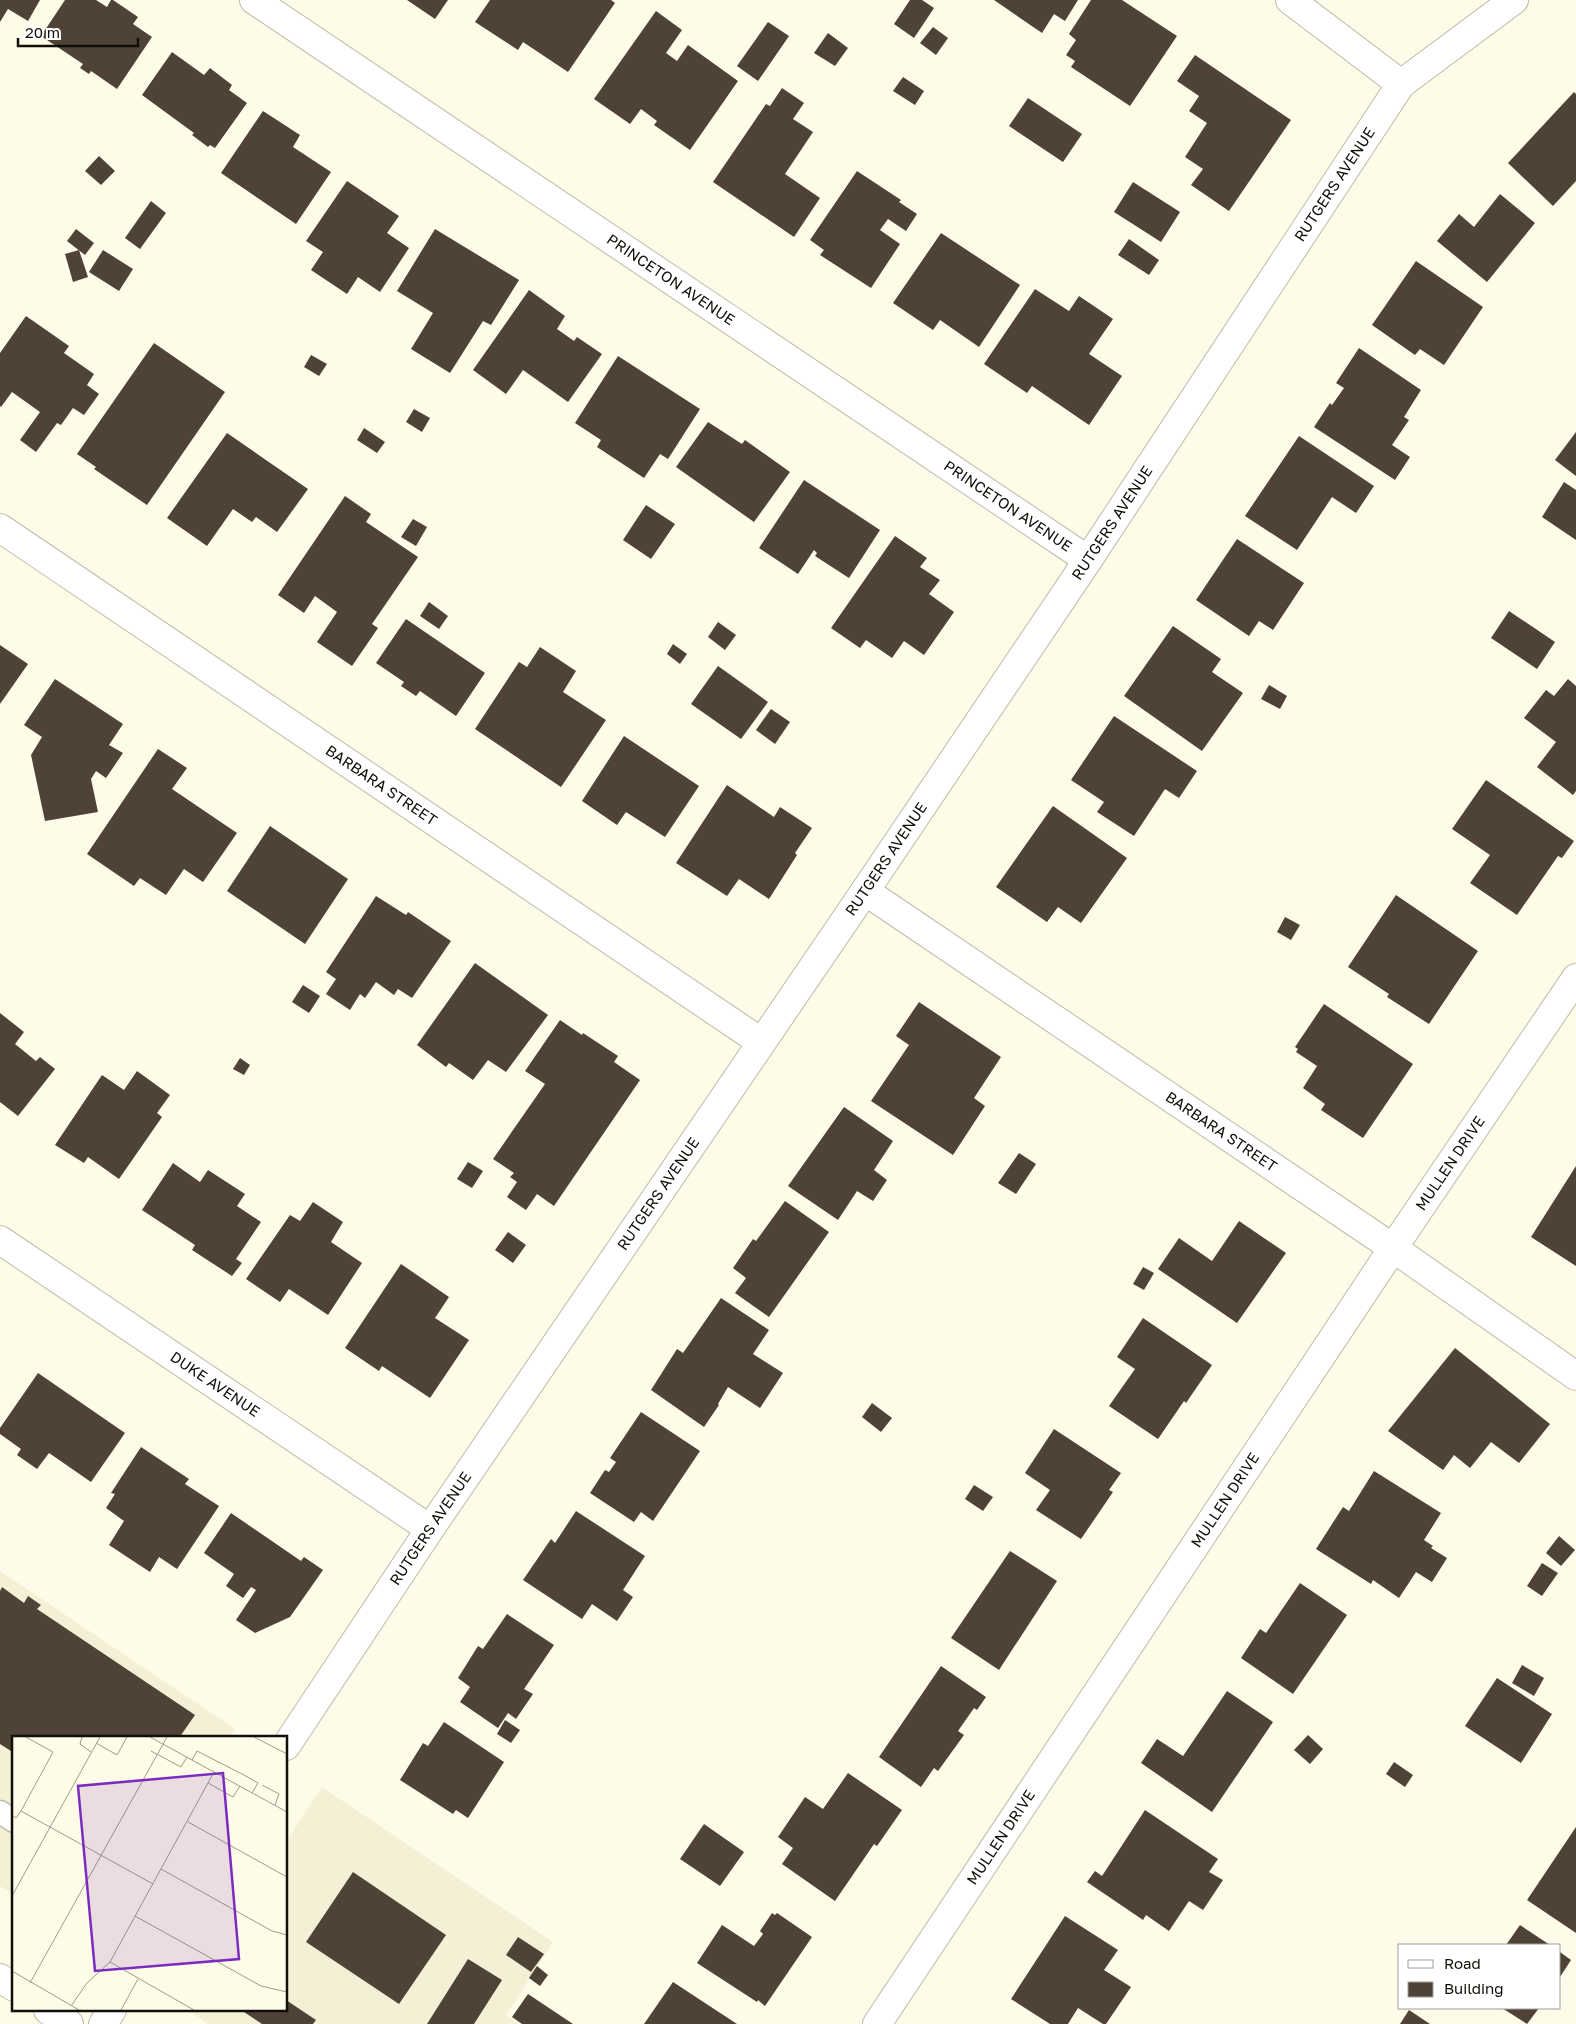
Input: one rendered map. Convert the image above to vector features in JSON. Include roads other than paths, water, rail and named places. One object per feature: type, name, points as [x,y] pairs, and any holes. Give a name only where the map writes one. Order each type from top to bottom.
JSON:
[{"type":"street","name":"PRINCETON AVENUE","points":[[254,0],[1088,560]]},
{"type":"street","points":[[1290,0],[1401,84]]},
{"type":"street","name":"RUTGERS AVENUE","points":[[288,1743],[430,1529],[1088,560],[1401,84],[1514,0]]},
{"type":"street","name":"BARBARA STREET","points":[[0,528],[761,1042]]},
{"type":"street","name":"BARBARA STREET","points":[[865,890],[1393,1248],[1576,1376]]},
{"type":"street","name":"MULLEN DRIVE","points":[[877,2024],[1393,1248],[1576,978]]},
{"type":"street","name":"DUKE AVENUE","points":[[0,1240],[430,1529]]},
{"type":"street","points":[[0,1978],[12,1986]]},
{"type":"street","points":[[51,2012],[69,2024]]},
{"type":"street","points":[[103,2024],[111,2012]]},
{"type":"lane","points":[[0,1812],[12,1820]]}]
